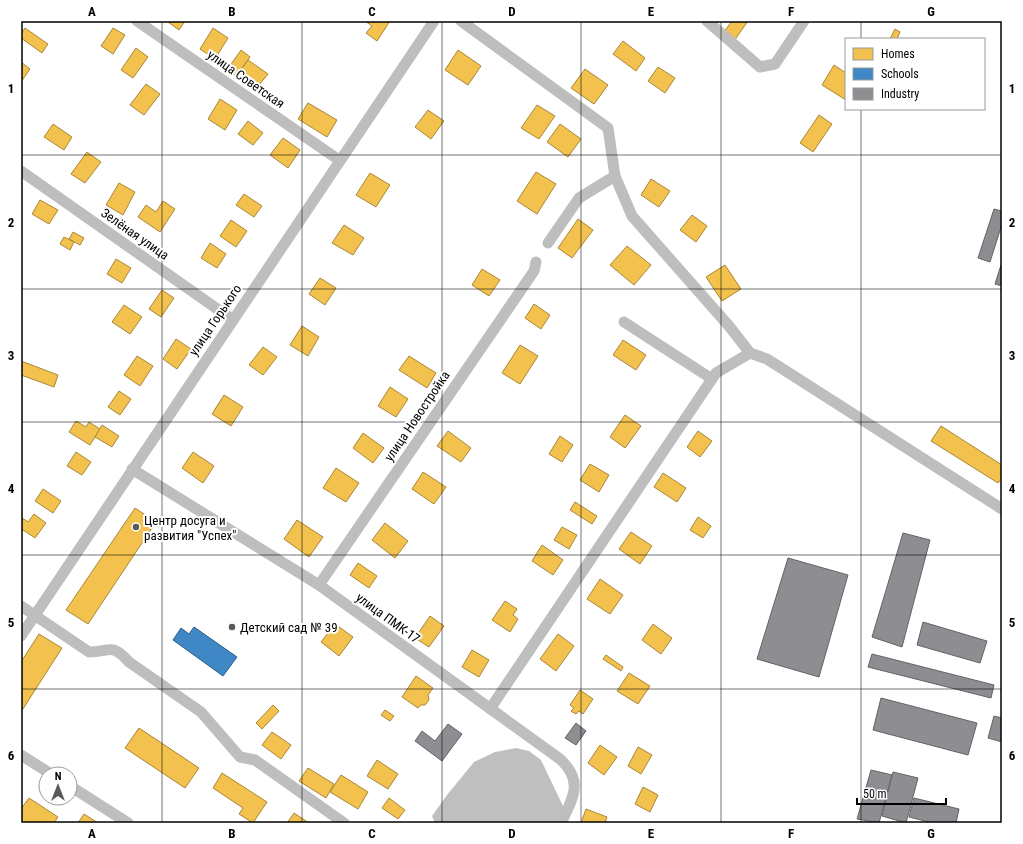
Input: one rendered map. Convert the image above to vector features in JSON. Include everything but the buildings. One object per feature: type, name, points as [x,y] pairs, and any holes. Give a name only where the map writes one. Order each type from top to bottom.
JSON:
[{"type":"street","name":"улица Советская","points":[[137,21],[340,160]]},
{"type":"street","name":"улица Горького","points":[[21,636],[434,21]]},
{"type":"street","points":[[461,21],[608,128],[615,176],[632,216],[730,326],[750,353],[767,359],[1002,509]]},
{"type":"street","points":[[707,21],[760,67],[775,64],[804,21]]},
{"type":"street","name":"Зелёная улица","points":[[21,171],[233,320]]},
{"type":"street","points":[[548,243],[579,198],[615,176]]},
{"type":"street","name":"улица Новостройка","points":[[318,585],[534,271],[536,262]]},
{"type":"street","points":[[624,322],[712,379]]},
{"type":"street","points":[[490,709],[716,373],[750,353]]},
{"type":"street","name":"улица ПМК-17","points":[[132,469],[318,585],[490,709],[513,723],[569,767],[573,778],[574,796],[561,823]]},
{"type":"street","points":[[21,606],[89,652],[114,649],[121,653],[129,662],[201,712],[240,757],[255,760],[344,823]]},
{"type":"street","points":[[21,755],[38,766]]},
{"type":"street","points":[[78,791],[128,823]]},
{"type":"shaded area","points":[[516,748],[529,751],[541,760],[563,806],[562,816],[558,823],[435,823],[432,816],[474,762],[495,752]]},
{"type":"place","name":"Центр досуга и развития \"Успех\"","points":[[136,527]]},
{"type":"place","name":"Детский сад № 39","points":[[232,627]]}]
